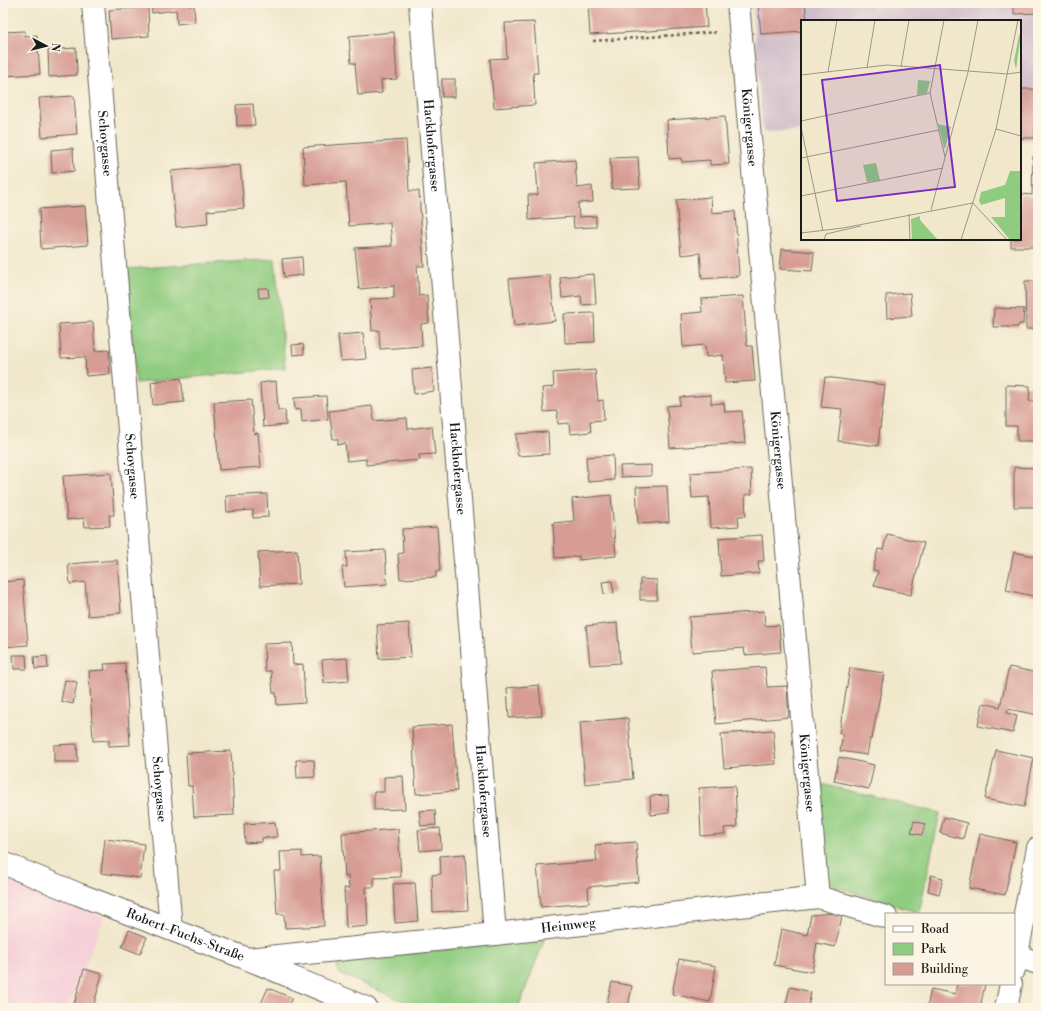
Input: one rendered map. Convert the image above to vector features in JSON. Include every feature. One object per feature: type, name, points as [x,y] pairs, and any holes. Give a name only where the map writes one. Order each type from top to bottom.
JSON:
[{"type":"street","name":"Schoygasse","points":[[93,3],[171,929]]},
{"type":"street","name":"Hackhofergasse","points":[[420,3],[495,934]]},
{"type":"street","name":"Königergasse","points":[[738,3],[818,897]]},
{"type":"street","points":[[1038,848],[1015,960],[1038,963]]},
{"type":"street","name":"Robert-Fuchs-Straße","points":[[3,863],[78,894],[248,959],[366,1008]]},
{"type":"street","name":"Heimweg","points":[[248,959],[495,934],[818,897],[885,917]]},
{"type":"street","points":[[1006,1008],[1011,985]]},
{"type":"path","points":[[593,41],[741,31]]},
{"type":"shaded area","points":[[752,3],[1038,3],[1038,140],[1021,140],[1021,20],[801,20],[801,131],[763,132]]},
{"type":"shaded area","points":[[3,874],[104,918],[68,1008],[3,1008]]},
{"type":"green space","points":[[275,259],[285,368],[136,383],[127,269]]},
{"type":"green space","points":[[817,783],[940,813],[919,913],[834,886],[825,875]]},
{"type":"green space","points":[[545,938],[518,1008],[419,1008],[340,974],[337,967],[339,961]]},
{"type":"building","points":[[151,3],[189,3],[189,6],[194,5],[195,22],[177,24],[176,10],[152,13]]},
{"type":"building","points":[[588,3],[705,3],[707,27],[590,35]]},
{"type":"building","points":[[758,3],[805,3],[807,20],[801,20],[801,31],[761,34]]},
{"type":"building","points":[[1014,3],[1038,3],[1038,13],[1014,14]]},
{"type":"building","points":[[148,7],[149,36],[111,39],[109,10]]},
{"type":"building","points":[[534,22],[538,73],[533,73],[535,105],[494,108],[490,59],[507,58],[505,23]]},
{"type":"building","points":[[25,31],[25,36],[37,35],[40,74],[3,76],[3,32]]},
{"type":"building","points":[[394,32],[397,79],[381,80],[382,93],[358,95],[355,63],[351,63],[349,36]]},
{"type":"building","points":[[76,48],[77,75],[49,77],[48,50]]},
{"type":"building","points":[[442,79],[455,79],[455,97],[442,97]]},
{"type":"building","points":[[1021,89],[1035,89],[1035,103],[1038,106],[1038,124],[1035,126],[1035,138],[1021,138]]},
{"type":"building","points":[[74,96],[77,134],[42,137],[39,98]]},
{"type":"building","points":[[253,104],[255,125],[237,126],[236,105]]},
{"type":"building","points":[[725,116],[729,164],[710,165],[710,160],[682,162],[681,158],[669,159],[667,120]]},
{"type":"building","points":[[406,140],[409,191],[419,191],[424,266],[417,266],[419,296],[427,295],[429,323],[421,324],[422,346],[380,349],[379,330],[372,331],[370,299],[394,298],[394,286],[359,289],[355,248],[392,246],[390,223],[349,226],[346,182],[305,185],[303,147]]},
{"type":"building","points":[[73,148],[74,171],[52,173],[51,150]]},
{"type":"building","points":[[1033,156],[1038,156],[1038,247],[1011,247],[1011,240],[1021,240],[1021,194],[1032,195]]},
{"type":"building","points":[[638,157],[640,188],[612,189],[610,158]]},
{"type":"building","points":[[575,160],[577,188],[592,186],[593,202],[578,203],[579,217],[596,216],[596,227],[574,228],[573,217],[529,220],[528,195],[538,195],[536,163]]},
{"type":"building","points":[[240,165],[244,208],[207,211],[208,224],[176,227],[171,171]]},
{"type":"building","points":[[711,197],[712,213],[735,211],[739,276],[702,279],[700,253],[681,255],[676,200]]},
{"type":"building","points":[[85,206],[88,245],[41,249],[39,209]]},
{"type":"building","points":[[782,249],[814,252],[812,271],[780,269]]},
{"type":"building","points":[[302,257],[303,275],[284,277],[282,259]]},
{"type":"building","points":[[594,274],[596,304],[582,305],[581,296],[562,298],[560,277]]},
{"type":"building","points":[[550,275],[555,321],[514,326],[509,279]]},
{"type":"building","points":[[1025,281],[1038,281],[1038,329],[1026,329]]},
{"type":"building","points":[[258,288],[268,288],[269,297],[259,298]]},
{"type":"building","points":[[910,293],[912,316],[887,318],[886,295]]},
{"type":"building","points":[[743,296],[747,346],[752,346],[755,381],[725,383],[723,355],[706,357],[705,345],[683,347],[681,314],[702,312],[701,299]]},
{"type":"building","points":[[994,308],[1024,309],[1023,324],[1019,324],[1018,327],[993,327]]},
{"type":"building","points":[[594,313],[595,342],[565,343],[564,314]]},
{"type":"building","points":[[93,322],[95,351],[109,350],[110,374],[86,376],[85,357],[61,358],[59,324]]},
{"type":"building","points":[[363,333],[366,359],[341,361],[338,335]]},
{"type":"building","points":[[303,344],[304,354],[293,355],[292,345]]},
{"type":"building","points":[[432,368],[434,391],[414,394],[412,370]]},
{"type":"building","points":[[595,370],[598,401],[603,400],[604,420],[590,421],[591,432],[570,434],[569,423],[558,424],[557,411],[544,412],[542,388],[554,387],[553,373]]},
{"type":"building","points":[[825,377],[885,385],[878,446],[838,441],[842,409],[821,407]]},
{"type":"building","points":[[181,378],[184,402],[153,405],[151,382]]},
{"type":"building","points":[[276,381],[278,410],[285,410],[286,425],[263,427],[260,383]]},
{"type":"building","points":[[1006,385],[1030,386],[1029,401],[1038,402],[1038,441],[1017,441],[1017,426],[1006,426]]},
{"type":"building","points":[[711,395],[711,404],[724,403],[725,412],[742,411],[745,443],[670,448],[667,406],[680,405],[680,397]]},
{"type":"building","points":[[326,396],[328,419],[302,422],[301,409],[295,410],[294,398]]},
{"type":"building","points":[[251,400],[254,434],[258,433],[261,467],[219,470],[214,402]]},
{"type":"building","points":[[372,406],[374,421],[407,418],[408,429],[432,426],[435,454],[419,455],[420,460],[366,465],[366,459],[347,461],[345,443],[338,445],[338,439],[333,439],[329,411]]},
{"type":"building","points":[[548,432],[549,454],[518,456],[516,434]]},
{"type":"building","points":[[613,455],[614,480],[588,482],[586,457]]},
{"type":"building","points":[[651,465],[651,476],[621,477],[620,466]]},
{"type":"building","points":[[1014,467],[1038,468],[1038,507],[1014,507]]},
{"type":"building","points":[[751,469],[752,494],[745,495],[746,516],[738,516],[739,526],[711,528],[709,497],[692,498],[690,473]]},
{"type":"building","points":[[111,473],[114,515],[109,515],[110,526],[85,527],[84,518],[67,520],[63,476]]},
{"type":"building","points":[[667,486],[669,522],[638,524],[636,487]]},
{"type":"building","points":[[267,494],[268,517],[253,518],[253,510],[227,512],[226,496]]},
{"type":"building","points":[[611,495],[616,556],[579,560],[579,556],[555,558],[553,523],[574,521],[572,499]]},
{"type":"building","points":[[437,527],[440,571],[436,571],[436,577],[400,579],[398,554],[403,553],[402,529]]},
{"type":"building","points":[[887,534],[924,543],[911,595],[874,586],[878,571],[873,570],[878,549],[883,550]]},
{"type":"building","points":[[762,535],[764,561],[758,561],[759,573],[721,576],[719,538]]},
{"type":"building","points":[[297,550],[299,584],[260,586],[258,552]]},
{"type":"building","points":[[385,550],[387,584],[344,587],[342,567],[347,567],[346,552]]},
{"type":"building","points":[[1014,552],[1038,557],[1038,597],[1006,590]]},
{"type":"building","points":[[117,560],[121,613],[88,616],[85,582],[70,584],[68,564]]},
{"type":"building","points":[[640,579],[657,580],[657,600],[640,600]]},
{"type":"building","points":[[23,580],[28,645],[3,647],[3,582]]},
{"type":"building","points":[[612,581],[614,593],[604,594],[602,582]]},
{"type":"building","points":[[764,611],[765,626],[779,625],[781,652],[745,655],[744,648],[692,652],[689,617]]},
{"type":"building","points":[[409,623],[411,657],[379,659],[377,625]]},
{"type":"building","points":[[617,623],[620,663],[590,665],[586,626]]},
{"type":"building","points":[[292,643],[293,665],[303,664],[305,703],[277,705],[276,693],[273,693],[271,671],[265,671],[264,644]]},
{"type":"building","points":[[13,655],[26,655],[27,669],[14,669]]},
{"type":"building","points":[[47,656],[48,668],[35,669],[34,657]]},
{"type":"building","points":[[347,658],[349,681],[324,683],[322,660]]},
{"type":"building","points":[[125,663],[130,745],[109,746],[109,740],[93,741],[89,671],[105,670],[104,664]]},
{"type":"building","points":[[765,667],[767,687],[787,686],[789,717],[716,724],[712,671]]},
{"type":"building","points":[[1009,667],[1038,673],[1038,715],[1008,709],[1007,713],[1017,716],[1013,733],[978,726],[983,703],[1000,707]]},
{"type":"building","points":[[850,668],[884,673],[872,739],[870,738],[867,755],[840,751],[843,734],[839,733]]},
{"type":"building","points":[[65,680],[77,682],[73,704],[61,701]]},
{"type":"building","points":[[539,685],[542,716],[509,718],[507,688]]},
{"type":"building","points":[[628,718],[633,779],[585,784],[580,722]]},
{"type":"building","points":[[452,724],[457,791],[416,794],[412,727]]},
{"type":"building","points":[[773,730],[776,764],[724,768],[721,734]]},
{"type":"building","points":[[77,744],[78,762],[54,762],[54,745]]},
{"type":"building","points":[[996,750],[1034,758],[1024,807],[985,799]]},
{"type":"building","points":[[231,751],[234,815],[194,817],[192,786],[188,786],[186,753]]},
{"type":"building","points":[[839,757],[874,765],[869,789],[834,781]]},
{"type":"building","points":[[296,760],[314,760],[315,777],[297,778]]},
{"type":"building","points":[[403,776],[405,809],[374,810],[374,792],[384,792],[384,777]]},
{"type":"building","points":[[735,786],[737,827],[724,828],[725,834],[701,836],[699,788]]},
{"type":"building","points":[[668,795],[669,813],[651,815],[650,796]]},
{"type":"building","points":[[435,810],[436,825],[421,826],[419,811]]},
{"type":"building","points":[[944,817],[967,823],[963,839],[940,833]]},
{"type":"building","points":[[914,821],[925,824],[922,835],[911,833]]},
{"type":"building","points":[[275,822],[277,837],[262,838],[262,842],[245,843],[244,824]]},
{"type":"building","points":[[440,828],[441,849],[420,851],[418,830]]},
{"type":"building","points":[[398,829],[401,877],[374,878],[374,887],[366,887],[368,926],[346,928],[344,888],[349,889],[348,876],[345,877],[342,833]]},
{"type":"building","points":[[980,834],[1016,842],[1005,895],[969,888]]},
{"type":"building","points":[[105,839],[144,844],[140,878],[101,873]]},
{"type":"building","points":[[636,842],[639,882],[588,887],[589,903],[541,907],[537,866],[597,861],[595,845]]},
{"type":"building","points":[[302,851],[302,857],[320,856],[324,926],[285,928],[284,914],[277,914],[274,871],[281,871],[280,852]]},
{"type":"building","points":[[465,854],[468,910],[433,912],[432,875],[441,874],[440,856]]},
{"type":"building","points":[[931,875],[943,878],[939,894],[928,891]]},
{"type":"building","points":[[415,883],[418,921],[395,923],[393,884]]},
{"type":"building","points":[[843,912],[835,947],[817,943],[812,972],[774,965],[781,929],[807,935],[811,915]]},
{"type":"building","points":[[129,930],[147,937],[140,954],[122,947]]},
{"type":"building","points":[[679,959],[716,966],[710,1002],[672,994]]},
{"type":"building","points":[[84,969],[102,974],[93,1008],[73,1008]]},
{"type":"building","points":[[612,982],[632,986],[628,1008],[606,1006]]},
{"type":"building","points":[[957,985],[985,985],[980,1008],[927,1008],[931,989],[955,994]]},
{"type":"building","points":[[790,987],[811,992],[808,1008],[785,1008]]},
{"type":"building","points":[[268,988],[292,998],[287,1008],[259,1008]]},
{"type":"building","points":[[1037,994],[1038,1008],[1035,1008]]}]
